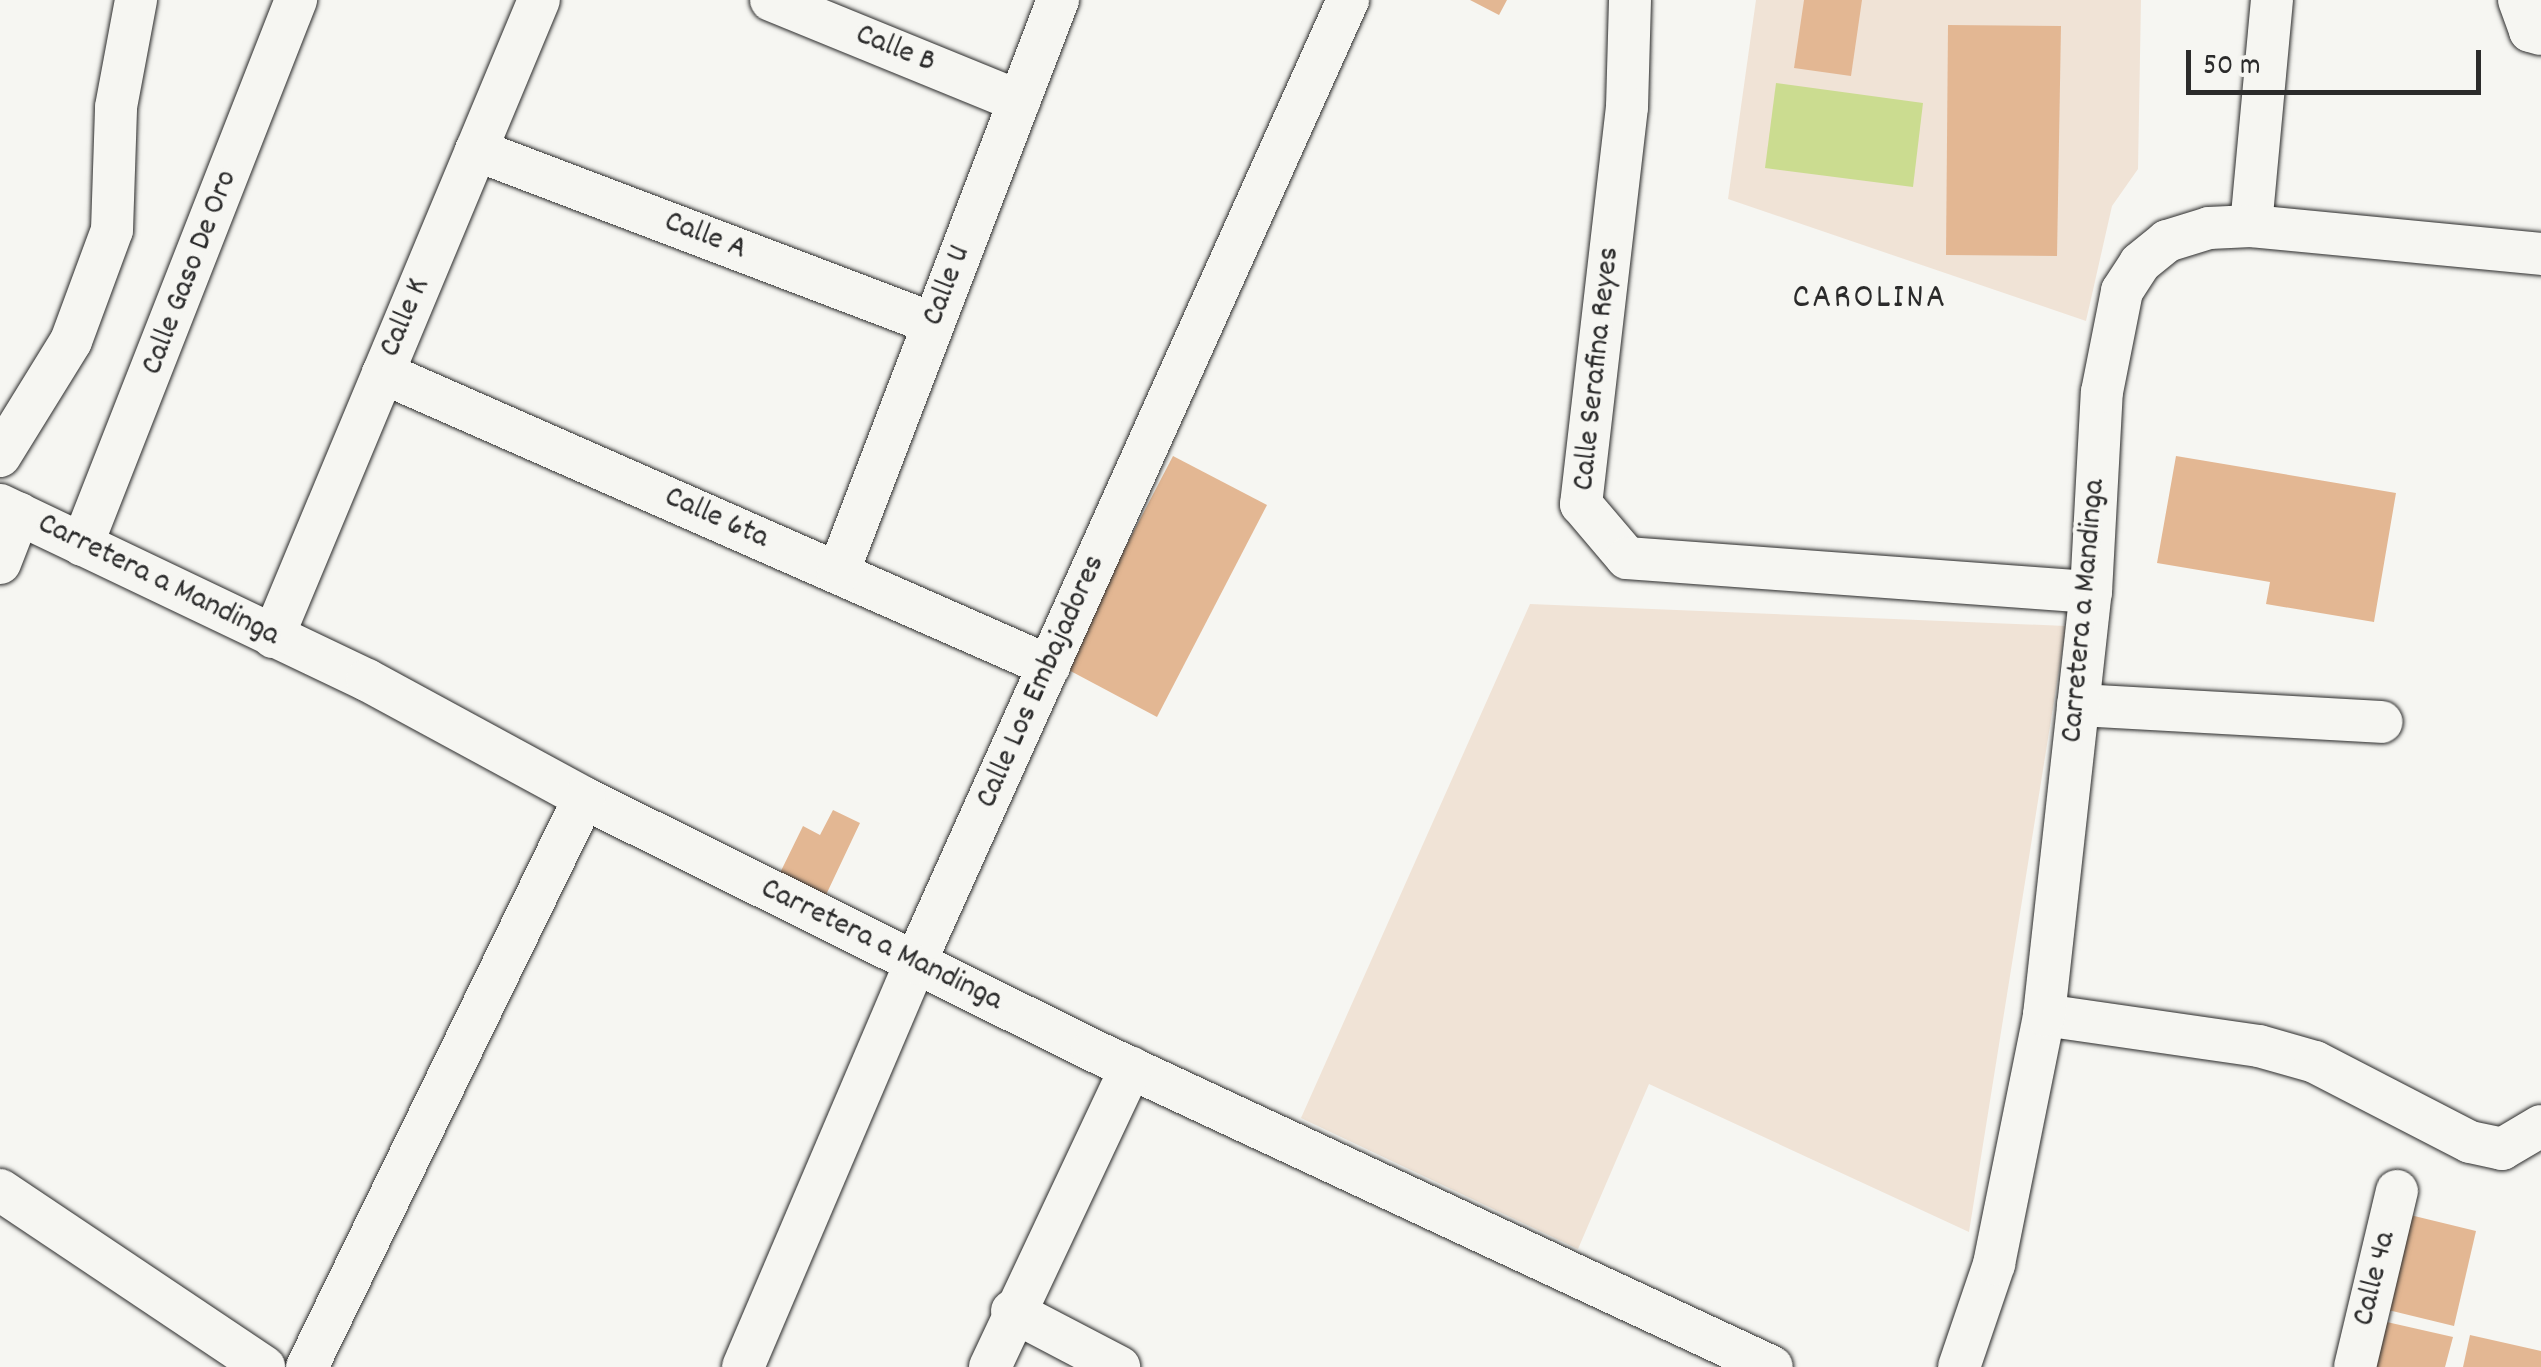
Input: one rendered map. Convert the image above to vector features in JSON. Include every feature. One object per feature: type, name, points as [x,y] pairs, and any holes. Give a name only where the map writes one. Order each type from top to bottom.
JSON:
[{"type":"street","points":[[0,456],[72,341],[112,230],[116,107],[136,0]]},
{"type":"street","name":"Calle Gaso De Oro","points":[[82,544],[296,0]]},
{"type":"street","name":"Calle K","points":[[273,637],[539,0]]},
{"type":"street","name":"Calle B","points":[[771,0],[1020,101]]},
{"type":"street","name":"Calle U","points":[[838,573],[1058,0]]},
{"type":"street","name":"Calle Los Embajadores","points":[[743,1367],[915,963],[1348,0]]},
{"type":"street","name":"Calle Serafina Reyes","points":[[1630,0],[1627,108],[1581,504],[1628,558],[2091,592]]},
{"type":"street","points":[[2251,226],[2272,0]]},
{"type":"street","points":[[2518,0],[2530,30],[2541,34]]},
{"type":"street","name":"Calle A","points":[[476,150],[933,324]]},
{"type":"street","name":"Carretera a Mandinga","points":[[1959,1367],[1994,1264],[2044,1015],[2091,592],[2102,392],[2122,291],[2140,263],[2168,240],[2251,226],[2541,254]]},
{"type":"street","name":"Calle 6ta","points":[[383,373],[1049,666]]},
{"type":"street","points":[[0,563],[10,510]]},
{"type":"street","name":"Carretera a Mandinga","points":[[10,510],[367,680],[584,798],[915,963],[1772,1367]]},
{"type":"street","points":[[2078,705],[2382,722]]},
{"type":"street","points":[[307,1367],[584,798]]},
{"type":"street","points":[[2044,1015],[2259,1046],[2315,1062],[2470,1142],[2502,1149],[2541,1126]]},
{"type":"street","points":[[990,1367],[1012,1311],[1132,1067]]},
{"type":"street","points":[[0,1190],[264,1367]]},
{"type":"street","name":"Calle 4a","points":[[2354,1367],[2397,1191]]},
{"type":"street","points":[[1012,1311],[1120,1367]]},
{"type":"shaded area","points":[[1756,0],[2141,0],[2138,169],[2112,206],[2086,321],[1728,199]]},
{"type":"shaded area","points":[[1530,604],[2066,626],[1969,1232],[1649,1084],[1578,1249],[1301,1118]]},
{"type":"green space","points":[[1776,83],[1923,103],[1913,187],[1765,168]]},
{"type":"building","points":[[1470,0],[1507,0],[1499,15]]},
{"type":"building","points":[[1804,0],[1862,0],[1851,76],[1794,68]]},
{"type":"building","points":[[1948,25],[2061,26],[2057,256],[1946,255]]},
{"type":"building","points":[[1173,456],[1267,505],[1157,717],[1063,667]]},
{"type":"building","points":[[2176,456],[2396,493],[2374,622],[2266,604],[2270,582],[2157,563]]},
{"type":"building","points":[[833,810],[860,823],[825,897],[779,875],[803,826],[820,835]]},
{"type":"building","points":[[2406,1214],[2476,1231],[2454,1326],[2384,1309]]},
{"type":"building","points":[[2378,1320],[2453,1337],[2445,1367],[2367,1367]]},
{"type":"building","points":[[2470,1335],[2541,1351],[2541,1367],[2463,1367]]},
{"type":"district","name":"CAROLINA","points":[[1870,299]]}]
